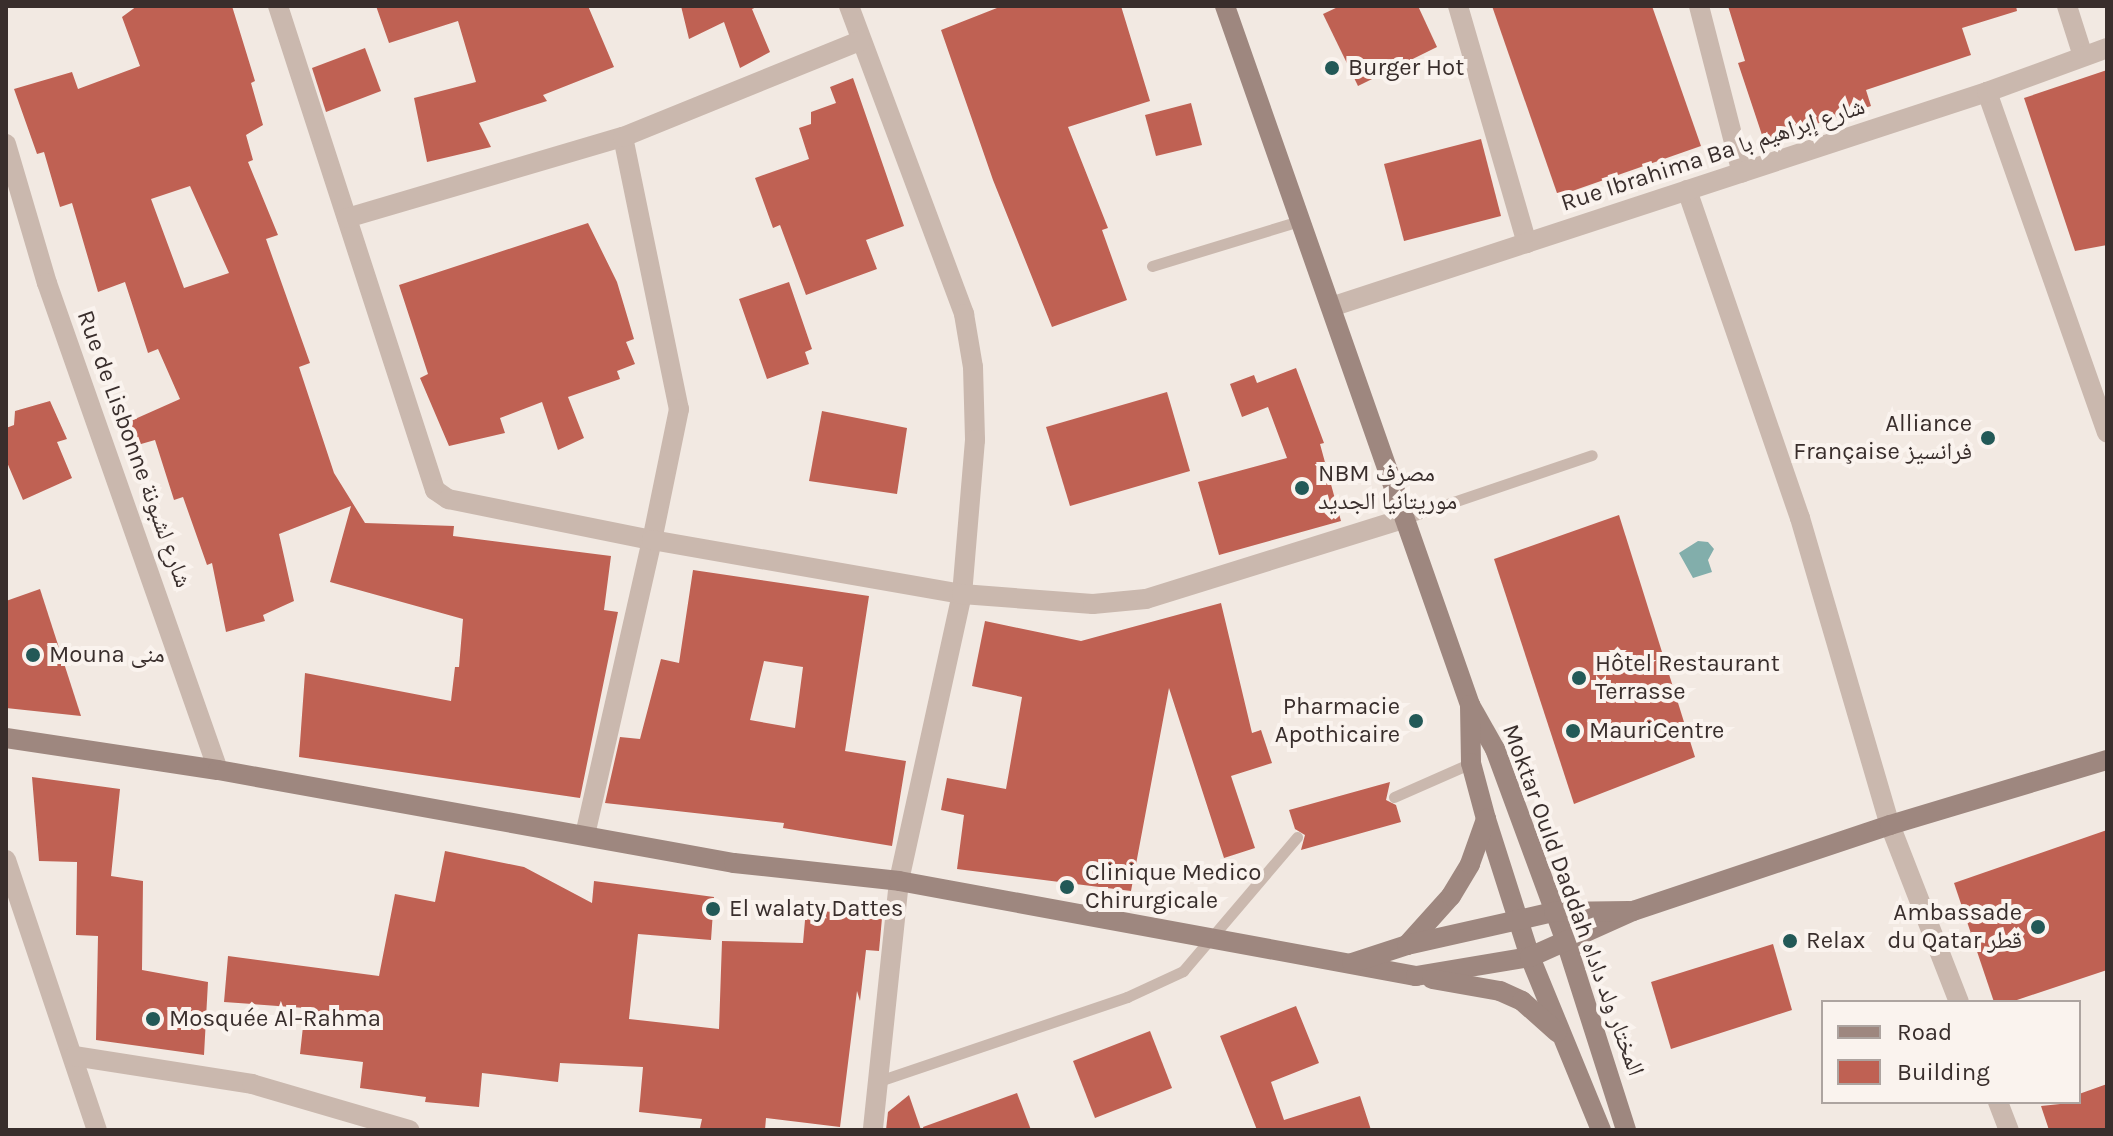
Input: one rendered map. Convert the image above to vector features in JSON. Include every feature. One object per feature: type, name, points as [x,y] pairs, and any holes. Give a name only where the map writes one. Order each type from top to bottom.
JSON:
[{"type":"street","points":[[278,6],[435,490],[448,499],[652,540],[962,594],[1093,604],[1146,599],[1406,518]]},
{"type":"street","points":[[849,6],[964,314],[973,367],[975,440],[962,594],[899,881],[873,1130]]},
{"type":"street","points":[[1225,6],[1299,221],[1334,306],[1470,705]]},
{"type":"street","points":[[1458,6],[1527,243]]},
{"type":"street","points":[[1699,6],[1742,173]]},
{"type":"street","points":[[2067,6],[2083,56]]},
{"type":"street","points":[[347,218],[623,137],[860,41]]},
{"type":"street","name":"Rue Ibrahima Ba شارع إبراهيم با","points":[[1334,306],[1987,92],[2107,48]]},
{"type":"street","points":[[1987,92],[2107,433]]},
{"type":"street","points":[[585,834],[679,409],[623,137]]},
{"type":"street","name":"Rue de Lisbonne شارع لشبونة","points":[[6,144],[47,283],[218,770]]},
{"type":"street","points":[[1687,190],[1800,518],[1890,825],[1958,1000]]},
{"type":"street","name":"Moktar Ould Daddah المختار ولد داداه","points":[[1470,705],[1471,763],[1486,819],[1530,957],[1601,1130]]},
{"type":"street","name":"Moktar Ould Daddah المختار ولد داداه","points":[[1470,705],[1495,749],[1567,945],[1626,1130]]},
{"type":"street","points":[[7,739],[218,770],[734,863],[899,881],[1500,991],[1522,1001],[1560,1035]]},
{"type":"street","points":[[1416,976],[1530,957],[1567,945],[1633,911],[1890,825],[2107,760]]},
{"type":"street","points":[[1407,945],[1451,896],[1470,864],[1486,819]]},
{"type":"street","points":[[6,860],[97,1130]]},
{"type":"street","points":[[1352,963],[1407,945],[1554,912],[1633,911]]},
{"type":"street","points":[[74,1056],[252,1084],[409,1130]]},
{"type":"street","points":[[1999,1104],[2009,1130]]},
{"type":"lane","points":[[1152,266],[1299,221]]},
{"type":"lane","points":[[1406,518],[1592,455]]},
{"type":"lane","points":[[1394,797],[1471,763]]},
{"type":"lane","points":[[879,1081],[1127,997],[1183,971],[1297,837]]},
{"type":"water","points":[[1698,541],[1708,542],[1714,549],[1708,560],[1712,572],[1693,578],[1679,553]]},
{"type":"building","points":[[137,6],[232,6],[255,81],[251,83],[263,125],[246,135],[253,160],[248,162],[278,235],[266,239],[310,363],[299,367],[334,473],[365,523],[454,526],[453,536],[611,556],[604,610],[618,612],[580,798],[299,757],[305,673],[451,701],[455,667],[459,667],[463,619],[330,582],[351,506],[279,534],[294,601],[263,615],[265,621],[226,632],[212,563],[207,565],[183,497],[174,500],[155,440],[127,448],[117,427],[180,399],[158,349],[148,353],[125,282],[98,292],[72,203],[60,207],[44,152],[37,154],[14,89],[72,72],[78,89],[140,66],[122,17]],"holes":[[[190,186],[229,273],[184,288],[151,199]]]},
{"type":"building","points":[[376,6],[588,6],[614,67],[543,95],[547,101],[479,123],[491,147],[427,162],[414,98],[476,82],[458,21],[389,43]]},
{"type":"building","points":[[681,6],[759,6],[752,9],[770,52],[740,68],[724,22],[689,39]]},
{"type":"building","points":[[1002,6],[1121,6],[1150,101],[1068,127],[1108,228],[1102,230],[1127,300],[1052,327],[993,180],[941,30]]},
{"type":"building","points":[[1340,6],[1418,6],[1437,47],[1358,86],[1323,14]]},
{"type":"building","points":[[1492,6],[1652,6],[1701,146],[1558,196]]},
{"type":"building","points":[[1728,6],[2016,6],[2017,11],[1962,28],[1971,55],[1866,90],[1871,106],[1764,141],[1738,63],[1745,61]]},
{"type":"building","points":[[365,48],[381,91],[326,112],[312,68]]},
{"type":"building","points":[[2107,70],[2107,245],[2075,251],[2024,98]]},
{"type":"building","points":[[853,78],[904,226],[866,240],[877,269],[806,295],[780,225],[773,228],[755,178],[809,159],[799,128],[811,124],[811,112],[836,103],[830,87]]},
{"type":"building","points":[[1191,103],[1202,145],[1156,156],[1145,115]]},
{"type":"building","points":[[1481,139],[1501,216],[1404,241],[1384,164]]},
{"type":"building","points":[[588,223],[617,282],[634,339],[626,342],[635,364],[617,371],[620,379],[568,397],[584,438],[558,450],[542,402],[500,418],[505,433],[449,446],[420,378],[428,374],[399,285]]},
{"type":"building","points":[[789,282],[812,349],[805,352],[809,364],[767,379],[739,299]]},
{"type":"building","points":[[1296,368],[1324,443],[1320,444],[1341,521],[1219,555],[1198,482],[1287,458],[1268,407],[1242,417],[1230,384],[1254,375],[1257,383]]},
{"type":"building","points":[[1167,392],[1190,471],[1070,506],[1046,427]]},
{"type":"building","points":[[50,401],[67,439],[57,442],[72,478],[23,500],[6,460],[6,428],[14,425],[15,411]]},
{"type":"building","points":[[822,411],[907,428],[897,494],[809,481]]},
{"type":"building","points":[[1619,515],[1695,757],[1574,804],[1494,559]]},
{"type":"building","points":[[693,570],[869,596],[845,751],[906,761],[892,846],[783,828],[784,823],[605,803],[620,737],[640,739],[661,659],[679,663]],"holes":[[[764,661],[803,667],[795,728],[750,720]]]},
{"type":"building","name":"Mouna منى","points":[[40,589],[81,716],[6,708],[6,601]]},
{"type":"building","points":[[1221,603],[1252,733],[1261,730],[1272,763],[1231,776],[1255,848],[1224,858],[1169,688],[1131,891],[957,869],[964,815],[941,810],[947,778],[1006,789],[1022,697],[972,686],[985,621],[1081,641]]},
{"type":"building","points":[[32,777],[120,789],[111,876],[143,881],[142,970],[208,982],[204,1055],[96,1040],[98,936],[76,935],[77,862],[39,861]]},
{"type":"building","points":[[1390,782],[1386,800],[1396,805],[1401,822],[1301,850],[1305,835],[1295,829],[1289,810]]},
{"type":"building","name":"Ambassade du Qatar قطر","points":[[2107,830],[2107,970],[2017,1000],[1993,1000],[1954,883]]},
{"type":"building","points":[[445,851],[524,867],[592,903],[594,881],[714,897],[711,940],[638,934],[629,1019],[719,1029],[722,941],[803,943],[806,909],[882,918],[879,951],[866,950],[860,1001],[857,991],[840,1127],[766,1118],[765,1130],[718,1130],[700,1128],[702,1119],[639,1112],[643,1067],[560,1063],[558,1082],[482,1073],[479,1107],[425,1102],[426,1097],[360,1088],[363,1062],[300,1054],[305,1008],[224,1002],[228,956],[379,976],[395,894],[435,902]]},
{"type":"building","points":[[1773,944],[1792,1010],[1671,1049],[1651,982]]},
{"type":"building","points":[[1296,1006],[1319,1063],[1271,1082],[1284,1120],[1360,1096],[1371,1130],[1257,1130],[1220,1036]]},
{"type":"building","points":[[1150,1031],[1172,1088],[1095,1118],[1073,1061]]},
{"type":"building","points":[[2107,1084],[2107,1130],[2049,1130],[2041,1106],[2081,1104],[2081,1093]]},
{"type":"building","points":[[1017,1093],[1031,1130],[924,1130],[923,1127]]},
{"type":"building","points":[[909,1095],[921,1130],[886,1130],[888,1112]]},
{"type":"place","name":"Burger Hot","points":[[1332,68]]},
{"type":"place","name":"Alliance Française فرانسيز","points":[[1988,438]]},
{"type":"place","name":"NBM مصرف موريتانيا الجديد","points":[[1302,488]]},
{"type":"place","name":"Mouna منى","points":[[33,655]]},
{"type":"place","name":"Hôtel Restaurant Terrasse","points":[[1579,678]]},
{"type":"place","name":"Pharmacie Apothicaire","points":[[1416,721]]},
{"type":"place","name":"MauriCentre","points":[[1573,731]]},
{"type":"place","name":"Clinique Medico Chirurgicale","points":[[1067,887]]},
{"type":"place","name":"El walaty Dattes","points":[[713,909]]},
{"type":"place","name":"Ambassade du Qatar قطر","points":[[2038,927]]},
{"type":"place","name":"Relax","points":[[1790,941]]},
{"type":"place","name":"Mosquée Al-Rahma","points":[[153,1019]]}]
